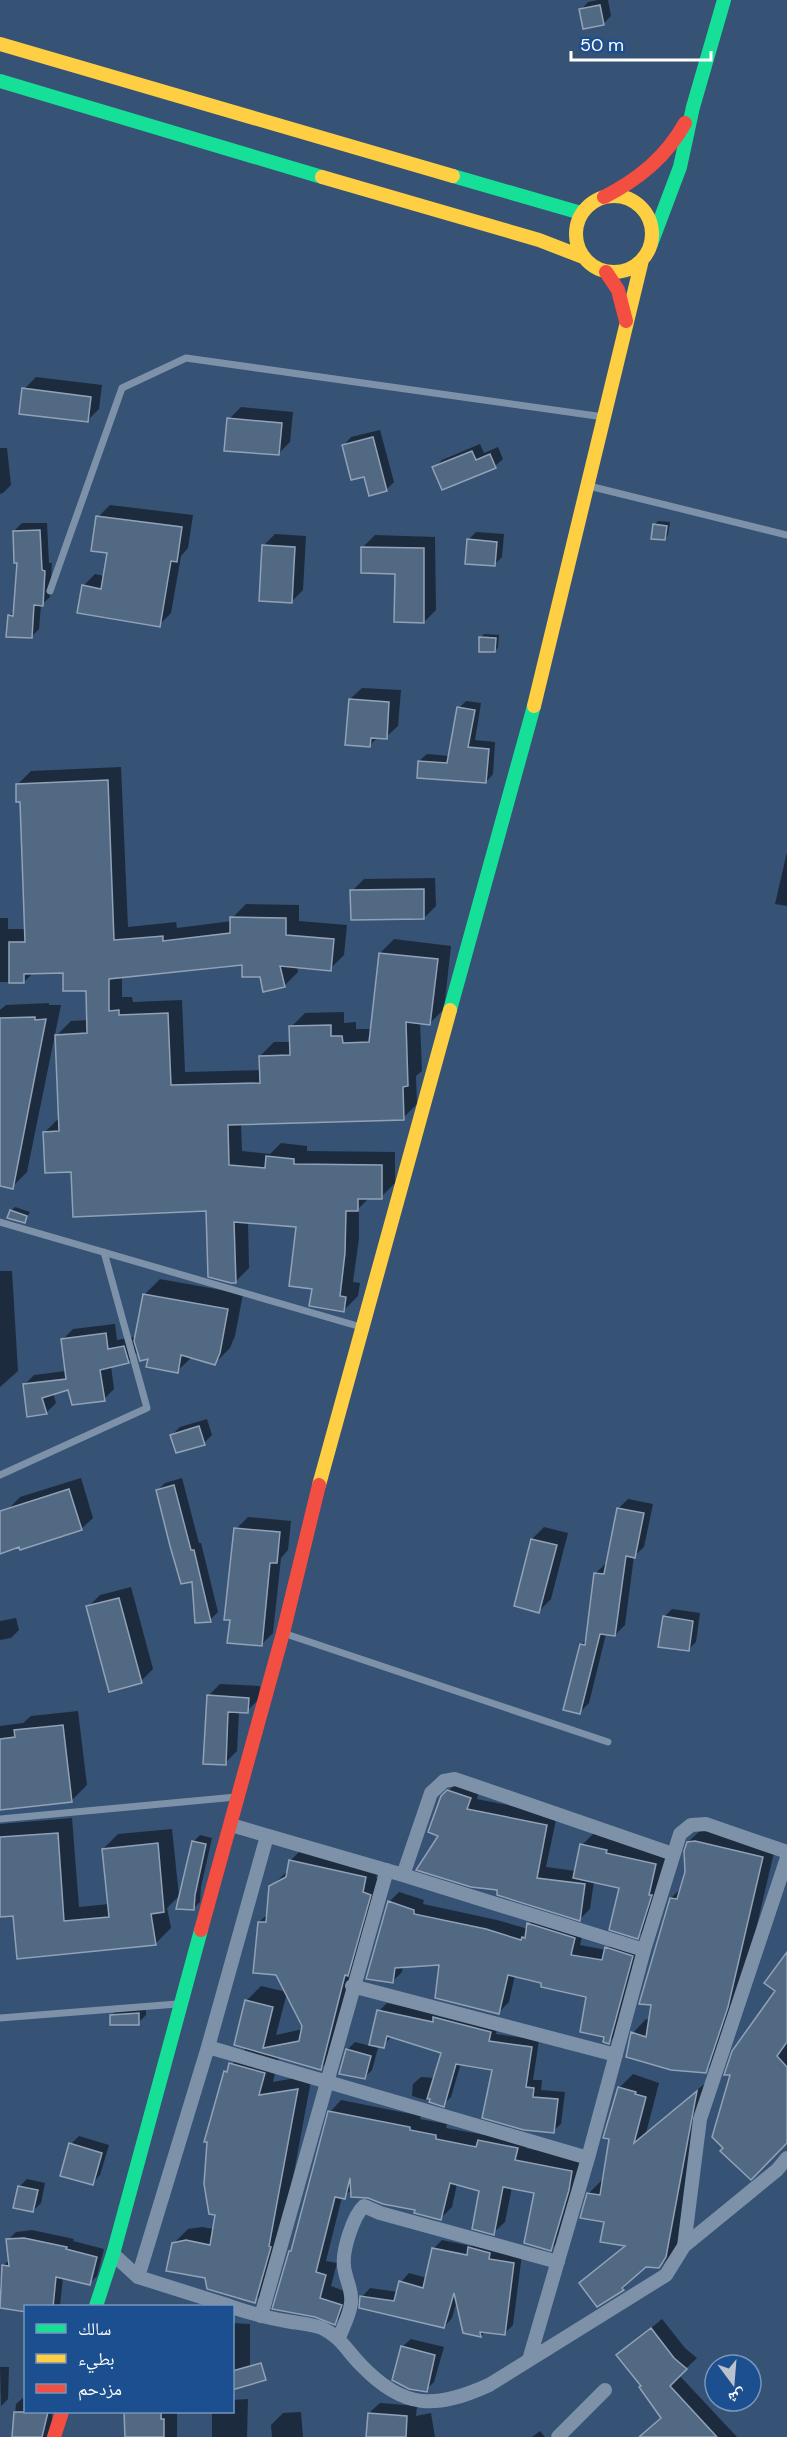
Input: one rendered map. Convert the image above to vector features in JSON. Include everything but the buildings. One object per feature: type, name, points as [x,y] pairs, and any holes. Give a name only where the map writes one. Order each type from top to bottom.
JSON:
[{"type":"main road","points":[[97,2305],[113,2254],[231,1825],[283,1633],[320,1481],[530,723],[604,417],[626,336],[642,260],[666,210],[680,167],[693,108],[724,0]]},
{"type":"main road","points":[[0,44],[581,213]]},
{"type":"main road","points":[[0,81],[68,103],[538,240],[583,257]]},
{"type":"main road","points":[[642,260],[626,270],[606,272],[590,264],[583,257],[576,240],[577,222],[581,213],[588,206],[623,188],[656,163],[681,130],[693,108]]},
{"type":"main road","points":[[604,197],[627,198],[645,212],[652,233],[651,244]]},
{"type":"main road","points":[[606,272],[622,301],[626,336]]},
{"type":"main road","points":[[54,2437],[62,2413]]},
{"type":"street","points":[[403,1875],[431,1793],[444,1781],[455,1779],[673,1854]]},
{"type":"street","points":[[529,2360],[588,2158],[644,1950],[680,1834],[684,1829],[698,1823],[706,1824],[787,1852]]},
{"type":"street","points":[[231,1825],[387,1870],[644,1950]]},
{"type":"street","points":[[138,2277],[208,2047],[267,1836]]},
{"type":"street","points":[[684,2246],[700,2120],[787,1858]]},
{"type":"street","points":[[261,2316],[328,2081],[352,1986],[387,1870]]},
{"type":"street","points":[[352,1986],[616,2055]]},
{"type":"street","points":[[208,2047],[588,2158]]},
{"type":"street","points":[[234,2308],[261,2316],[320,2327],[339,2338],[359,2364],[378,2382],[408,2398],[434,2403],[461,2398],[489,2385],[666,2275],[684,2246],[777,2170],[787,2158]]},
{"type":"street","points":[[339,2338],[351,2303],[344,2254],[355,2218],[364,2206],[380,2213],[558,2262]]},
{"type":"street","points":[[113,2254],[138,2277],[225,2305]]},
{"type":"street","points":[[558,2437],[605,2390]]},
{"type":"lane","points":[[50,591],[122,388],[186,358],[604,417]]},
{"type":"lane","points":[[589,486],[787,535]]},
{"type":"lane","points":[[0,1222],[363,1327]]},
{"type":"lane","points":[[0,1475],[147,1408],[104,1252]]},
{"type":"lane","points":[[283,1633],[608,1742]]},
{"type":"lane","points":[[0,1819],[238,1797]]},
{"type":"lane","points":[[0,2018],[180,2004]]},
{"type":"traffic: fast","points":[[651,244],[680,167],[693,107],[724,0]]},
{"type":"traffic: fast","points":[[0,81],[322,177]]},
{"type":"traffic: fast","points":[[453,176],[581,213]]},
{"type":"traffic: fast","points":[[450,1010],[534,706]]},
{"type":"traffic: fast","points":[[96,2305],[113,2254],[201,1930]]},
{"type":"traffic: slow","points":[[0,44],[453,176]]},
{"type":"traffic: slow","points":[[322,177],[539,240],[583,257]]},
{"type":"traffic: slow","points":[[614,196],[629,199],[641,207],[649,219],[652,234],[649,249],[641,261],[629,269],[614,272],[599,269],[587,261],[579,249],[576,234],[579,219],[587,207],[599,199],[614,196]]},
{"type":"traffic: slow","points":[[534,706],[642,260]]},
{"type":"traffic: slow","points":[[319,1485],[450,1010]]},
{"type":"traffic: jam","points":[[604,197],[629,183],[660,157],[685,123]]},
{"type":"traffic: jam","points":[[606,272],[618,290],[626,321]]},
{"type":"traffic: jam","points":[[201,1930],[283,1633],[319,1485]]},
{"type":"traffic: jam","points":[[54,2437],[62,2413]]}]
